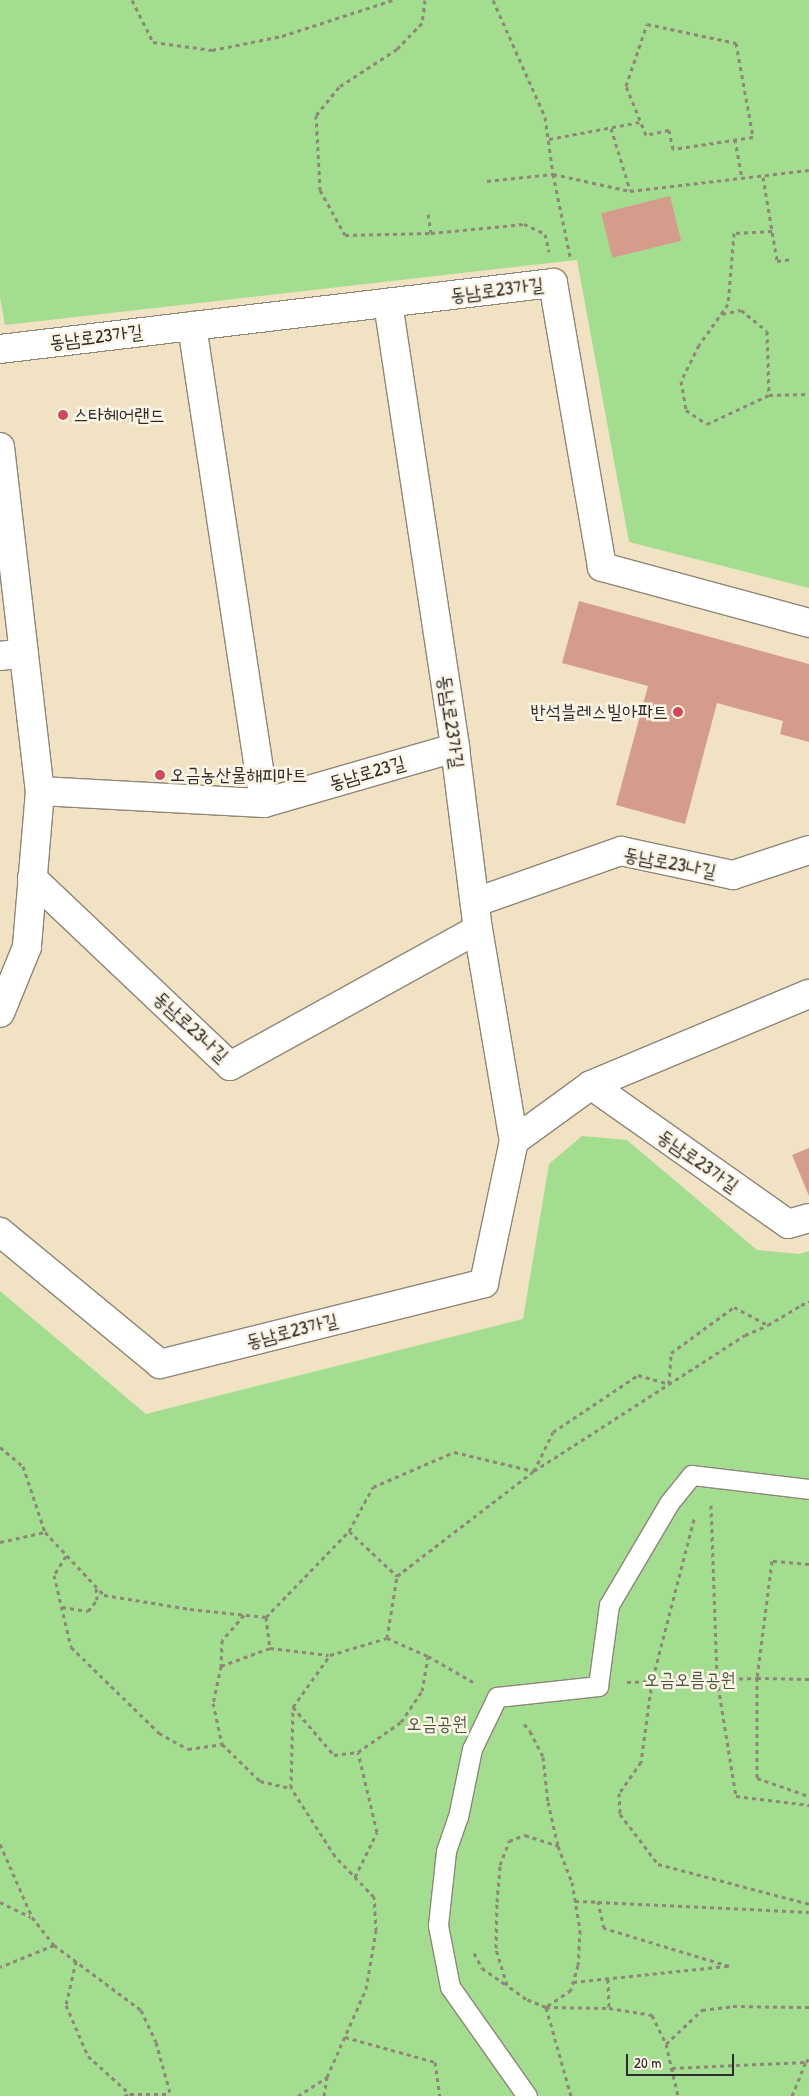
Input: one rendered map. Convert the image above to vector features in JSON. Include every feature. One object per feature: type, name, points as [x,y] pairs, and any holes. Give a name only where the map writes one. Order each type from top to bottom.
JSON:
[{"type":"street","name":"동남로23가길","points":[[0,349],[553,283],[602,567],[809,623]]},
{"type":"street","name":"동남로23가길","points":[[0,1232],[160,1364],[484,1283],[514,1141],[478,929],[455,748],[388,303]]},
{"type":"street","points":[[192,326],[264,803]]},
{"type":"street","points":[[0,447],[12,654],[40,791],[27,947],[0,1013]]},
{"type":"street","name":"동남로23길","points":[[40,791],[264,803],[455,748]]},
{"type":"street","name":"동남로23나길","points":[[476,902],[620,851],[734,875],[809,850]]},
{"type":"street","name":"동남로23나길","points":[[32,878],[230,1066],[478,929]]},
{"type":"street","points":[[514,1141],[590,1085],[809,994]]},
{"type":"street","name":"동남로23가길","points":[[590,1085],[788,1224],[809,1218]]},
{"type":"lane","points":[[527,2096],[450,1987],[438,1924],[446,1850],[458,1817],[472,1749],[498,1697],[598,1686],[609,1605],[669,1503],[692,1475],[809,1489]]},
{"type":"path","points":[[132,0],[152,42],[212,50],[282,36],[393,0]]},
{"type":"path","points":[[425,0],[422,23],[397,49],[339,87],[316,115],[320,190],[345,235],[431,233],[524,224],[545,234],[551,260]]},
{"type":"path","points":[[493,0],[545,117],[552,174],[570,258],[561,258]]},
{"type":"path","points":[[647,24],[736,43],[753,137],[735,140],[673,149],[669,130],[646,135],[626,86],[647,24]]},
{"type":"path","points":[[549,139],[640,122]]},
{"type":"path","points":[[611,128],[630,191]]},
{"type":"path","points":[[735,140],[742,177]]},
{"type":"path","points":[[486,181],[552,174],[630,191],[742,177],[763,177],[809,170]]},
{"type":"path","points":[[763,177],[777,261],[793,259]]},
{"type":"path","points":[[428,214],[431,233]]},
{"type":"path","points":[[772,231],[734,233],[728,304],[699,345],[681,381],[686,410],[707,424],[769,394],[809,394]]},
{"type":"path","points":[[722,314],[741,310],[766,331],[769,394]]},
{"type":"path","points":[[387,1638],[397,1576],[534,1471],[745,1334],[768,1325],[800,1305],[809,1302]]},
{"type":"path","points":[[669,1384],[671,1353],[734,1307],[768,1325]]},
{"type":"path","points":[[534,1471],[554,1432],[638,1375],[669,1384]]},
{"type":"path","points":[[0,1447],[23,1466],[45,1532],[104,1596],[266,1617]]},
{"type":"path","points":[[266,1617],[349,1530],[373,1487],[454,1452],[534,1471]]},
{"type":"path","points":[[705,1501],[710,1503],[717,1679],[736,1796],[809,1805]]},
{"type":"path","points":[[697,1509],[652,1681],[641,1762],[619,1793],[620,1814],[658,1864],[809,1904]]},
{"type":"path","points":[[349,1530],[397,1576]]},
{"type":"path","points":[[0,1542],[45,1532]]},
{"type":"path","points":[[66,1556],[54,1575],[71,1647],[159,1733],[188,1749],[222,1744]]},
{"type":"path","points":[[809,1564],[772,1561],[756,1678],[757,1778],[809,1796]]},
{"type":"path","points":[[62,1608],[88,1611],[97,1600],[96,1587]]},
{"type":"path","points":[[244,1615],[222,1640],[221,1666],[213,1704],[222,1744],[260,1780],[290,1788]]},
{"type":"path","points":[[266,1617],[270,1648]]},
{"type":"path","points":[[221,1666],[270,1648],[330,1655],[387,1638],[428,1656],[498,1697]]},
{"type":"path","points":[[324,2096],[327,2077],[366,1989],[376,1931],[374,1897],[335,1856],[290,1788],[293,1707],[330,1655]]},
{"type":"path","points":[[293,1707],[334,1755],[358,1752],[401,1722],[422,1691],[428,1656]]},
{"type":"path","points":[[626,1682],[756,1678],[809,1679]]},
{"type":"path","points":[[355,1877],[377,1832],[358,1752]]},
{"type":"path","points":[[543,1757],[548,1802],[558,1846],[572,1882],[580,1930],[578,1965],[571,1990],[546,2007]]},
{"type":"path","points":[[558,1846],[525,1835],[509,1841],[500,1865],[496,1948],[506,1985],[526,1999],[546,2007],[608,2008],[652,2015],[666,2044],[678,2096]]},
{"type":"path","points":[[0,1844],[32,1918],[54,1945],[141,2010],[156,2042],[171,2095],[130,2094],[124,2096]]},
{"type":"path","points":[[575,1901],[809,1912]]},
{"type":"path","points":[[0,1902],[32,1918]]},
{"type":"path","points":[[573,1982],[729,1966],[604,1928],[598,1902]]},
{"type":"path","points":[[0,1967],[54,1945]]},
{"type":"path","points":[[76,1961],[66,2005],[88,2056],[130,2094]]},
{"type":"path","points":[[608,1979],[608,2008]]},
{"type":"path","points":[[666,2044],[702,2010],[733,2006],[809,2007]]},
{"type":"path","points":[[546,2007],[571,2096]]},
{"type":"path","points":[[345,2037],[435,2062],[440,2096]]},
{"type":"path","points":[[792,2096],[809,2059]]},
{"type":"path","points":[[672,2068],[806,2062]]},
{"type":"path","points":[[298,2096],[327,2077]]},
{"type":"green space","points":[[0,0],[809,0],[809,588],[629,542],[577,260],[5,325],[0,297]]},
{"type":"green space","name":"오금공원","points":[[582,1136],[627,1140],[757,1250],[799,1254],[809,1251],[809,2096],[0,2096],[0,1291],[146,1414],[523,1319],[549,1164]]},
{"type":"building","points":[[670,196],[681,241],[612,258],[601,213]]},
{"type":"building","name":"반석블레스빌아파트","points":[[579,601],[809,664],[809,742],[780,734],[783,721],[717,703],[685,824],[616,805],[648,686],[562,663]]},
{"type":"building","points":[[809,1148],[809,1196],[792,1155]]},
{"type":"place","name":"스타헤어랜드","points":[[63,415]]},
{"type":"place","name":"반석블레스빌아파트","points":[[678,712]]},
{"type":"place","name":"오금농산물해피마트","points":[[160,775]]},
{"type":"park label","name":"오금오름공원","points":[[690,1680]]}]
